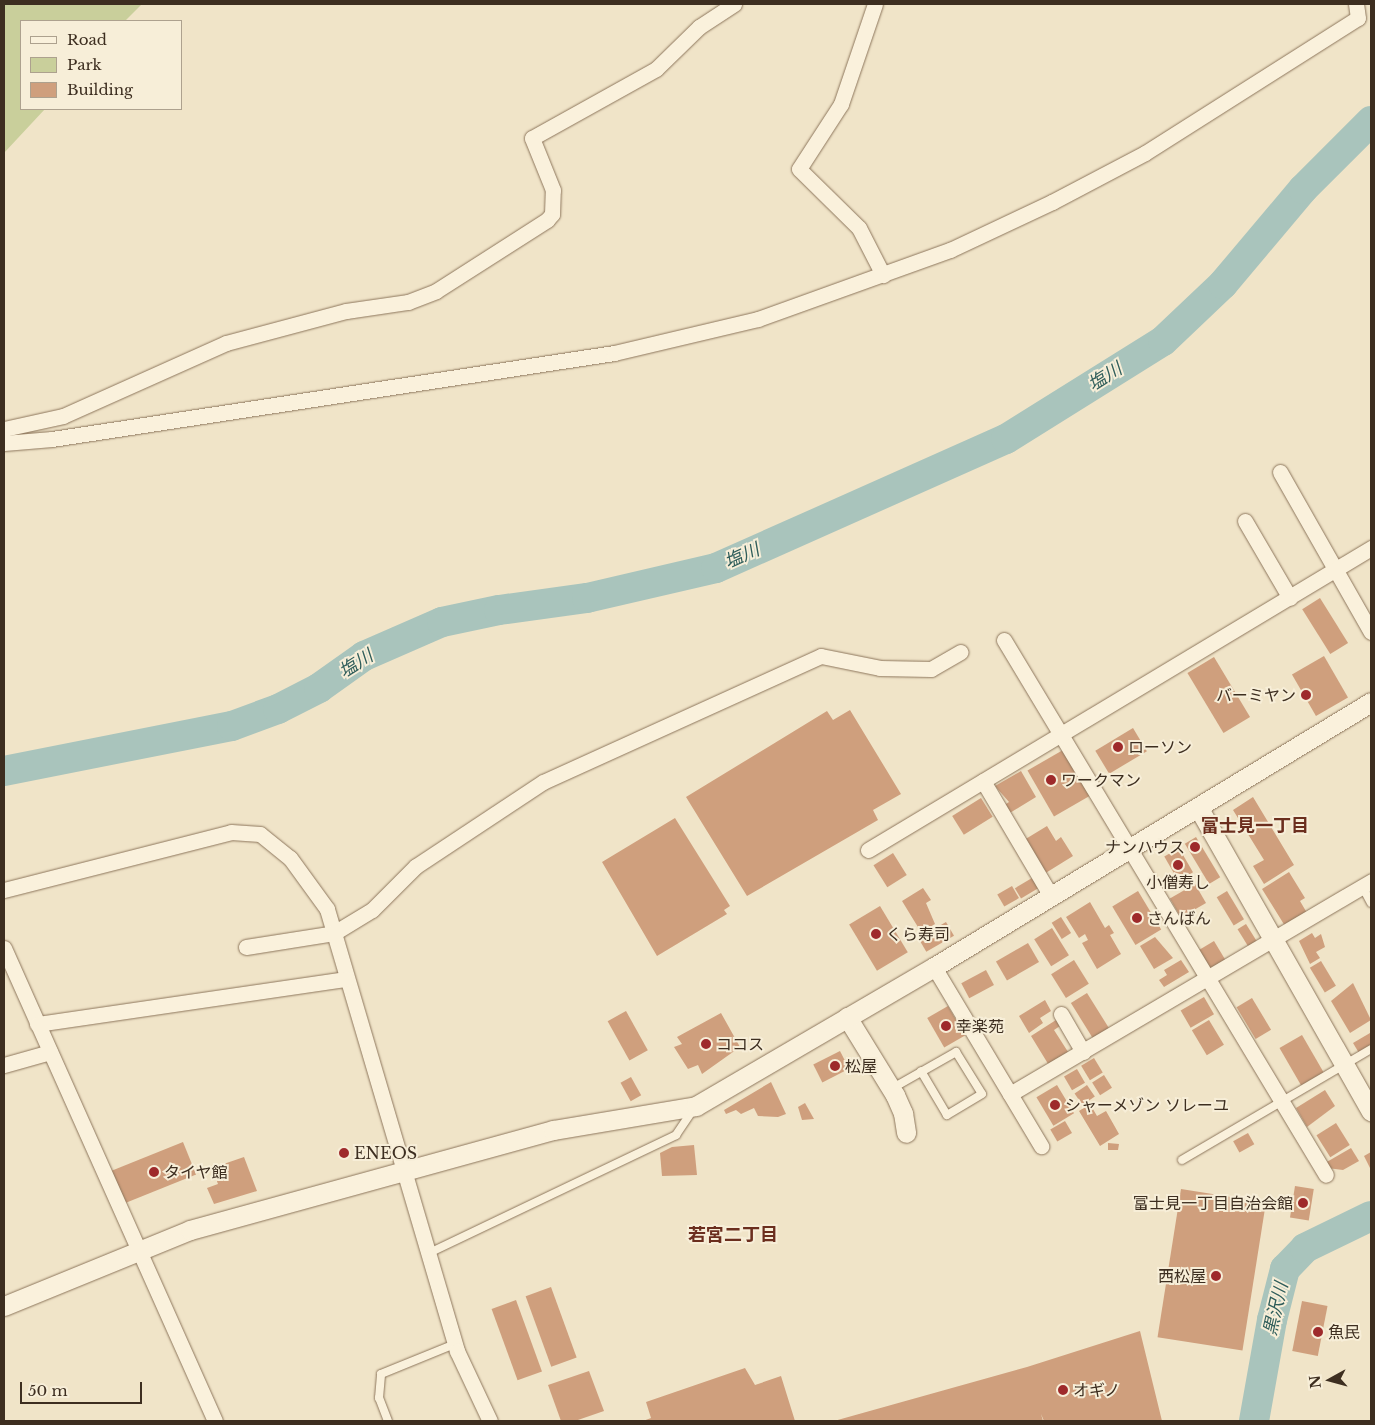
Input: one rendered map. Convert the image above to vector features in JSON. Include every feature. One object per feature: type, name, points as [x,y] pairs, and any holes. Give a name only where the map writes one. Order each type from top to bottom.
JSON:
[{"type":"street","points":[[4,429],[63,416],[226,343],[346,311],[408,302],[436,291],[548,220],[552,214],[553,190],[532,138],[656,68],[699,27],[734,4]]},
{"type":"street","points":[[875,4],[841,104],[799,169],[859,228],[883,275]]},
{"type":"street","points":[[4,443],[52,440],[614,353],[758,319],[950,250],[1052,202],[1145,153],[1358,18],[1356,4]]},
{"type":"street","points":[[1280,472],[1371,632]]},
{"type":"street","points":[[1245,521],[1290,598]]},
{"type":"street","points":[[868,850],[1371,548]]},
{"type":"street","points":[[1004,640],[1326,1175]]},
{"type":"street","points":[[246,947],[334,933],[372,910],[416,866],[543,782],[821,656],[880,668],[931,669],[960,652]]},
{"type":"street","points":[[4,1306],[190,1230],[553,1130],[696,1106],[846,1017],[934,968],[1371,702]]},
{"type":"street","points":[[983,782],[1051,896]]},
{"type":"street","points":[[1198,807],[1276,940],[1371,1111]]},
{"type":"street","points":[[4,890],[231,832],[260,834],[290,858],[327,909],[346,979],[405,1170],[427,1254],[455,1344],[490,1421]]},
{"type":"street","points":[[1010,1094],[1276,940],[1366,883]]},
{"type":"street","points":[[4,948],[215,1421]]},
{"type":"street","points":[[934,968],[1041,1146]]},
{"type":"street","points":[[37,1024],[346,979]]},
{"type":"street","points":[[1061,1014],[1083,1052]]},
{"type":"street","points":[[846,1017],[904,1113],[906,1133]]},
{"type":"street","points":[[4,1065],[50,1052]]},
{"type":"lane","points":[[1366,883],[1371,903]]},
{"type":"lane","points":[[1182,1160],[1371,1049]]},
{"type":"lane","points":[[891,1089],[956,1052],[982,1094],[947,1115],[921,1072]]},
{"type":"lane","points":[[427,1254],[676,1135],[696,1106]]},
{"type":"lane","points":[[388,1421],[379,1398],[381,1374],[455,1344]]},
{"type":"green space","points":[[4,4],[142,4],[126,20],[20,20],[20,110],[44,110],[4,153]]},
{"type":"building","points":[[1320,598],[1348,643],[1330,654],[1302,609]]},
{"type":"building","points":[[1324,656],[1348,698],[1316,716],[1292,674]]},
{"type":"building","points":[[1214,657],[1250,717],[1223,733],[1187,673]]},
{"type":"building","points":[[850,710],[901,794],[873,810],[878,820],[747,896],[686,797],[827,711],[833,720]]},
{"type":"building","points":[[1133,728],[1147,751],[1109,774],[1095,751]]},
{"type":"building","points":[[1063,750],[1090,796],[1054,816],[1027,770]]},
{"type":"building","points":[[1021,771],[1036,797],[1008,814],[1003,806],[1009,802],[995,786]]},
{"type":"building","points":[[1253,797],[1294,865],[1264,884],[1253,866],[1264,860],[1233,810]]},
{"type":"building","points":[[981,798],[993,817],[964,835],[952,816]]},
{"type":"building","points":[[675,818],[730,906],[724,910],[727,914],[657,956],[602,862]]},
{"type":"building","points":[[1047,826],[1056,841],[1061,837],[1073,856],[1044,874],[1024,840]]},
{"type":"building","points":[[1196,837],[1220,877],[1209,884],[1185,844]]},
{"type":"building","points":[[1179,848],[1193,872],[1178,881],[1164,856]]},
{"type":"building","points":[[893,853],[907,875],[887,887],[873,865]]},
{"type":"building","points":[[1289,872],[1305,898],[1300,901],[1307,913],[1285,926],[1262,889]]},
{"type":"building","points":[[1032,878],[1038,888],[1021,899],[1015,888]]},
{"type":"building","points":[[1195,884],[1206,903],[1181,918],[1170,898]]},
{"type":"building","points":[[1012,886],[1019,898],[1004,907],[997,894]]},
{"type":"building","points":[[923,888],[931,900],[926,903],[935,924],[921,932],[902,901]]},
{"type":"building","points":[[1138,891],[1161,930],[1135,945],[1112,906]]},
{"type":"building","points":[[1227,891],[1244,919],[1234,925],[1217,897]]},
{"type":"building","points":[[1090,902],[1105,928],[1109,925],[1114,933],[1110,935],[1121,954],[1097,969],[1082,943],[1088,940],[1085,934],[1079,938],[1066,917]]},
{"type":"building","points":[[880,906],[908,952],[877,971],[849,925]]},
{"type":"building","points":[[1061,917],[1071,933],[1062,939],[1052,923]]},
{"type":"building","points":[[946,922],[954,936],[926,952],[918,938]]},
{"type":"building","points":[[1246,924],[1259,945],[1251,951],[1238,929]]},
{"type":"building","points":[[1052,928],[1069,955],[1051,966],[1034,939]]},
{"type":"building","points":[[1312,933],[1315,938],[1321,934],[1325,947],[1316,952],[1320,958],[1310,964],[1299,941]]},
{"type":"building","points":[[1155,937],[1173,958],[1154,969],[1140,946]]},
{"type":"building","points":[[1214,941],[1227,963],[1212,973],[1199,950]]},
{"type":"building","points":[[1028,943],[1039,962],[1007,981],[996,962]]},
{"type":"building","points":[[1074,960],[1089,984],[1066,998],[1051,974]]},
{"type":"building","points":[[1181,960],[1189,972],[1164,987],[1159,980],[1167,975],[1164,970]]},
{"type":"building","points":[[1321,961],[1336,986],[1325,993],[1310,968]]},
{"type":"building","points":[[986,970],[994,985],[969,998],[961,983]]},
{"type":"building","points":[[1353,983],[1371,1020],[1350,1033],[1331,1001]]},
{"type":"building","points":[[1087,993],[1110,1030],[1094,1040],[1071,1003]]},
{"type":"building","points":[[1204,997],[1214,1014],[1191,1028],[1181,1010]]},
{"type":"building","points":[[1252,998],[1271,1030],[1256,1039],[1237,1007]]},
{"type":"building","points":[[1045,1000],[1051,1011],[1040,1018],[1043,1023],[1029,1033],[1019,1016]]},
{"type":"building","points":[[948,1006],[965,1035],[944,1047],[927,1018]]},
{"type":"building","points":[[626,1011],[648,1050],[629,1061],[608,1021]]},
{"type":"building","points":[[721,1013],[740,1047],[702,1074],[698,1065],[688,1069],[674,1047],[682,1044],[677,1037]]},
{"type":"building","points":[[1056,1020],[1060,1026],[1054,1030],[1070,1055],[1050,1067],[1031,1036]]},
{"type":"building","points":[[1209,1020],[1224,1045],[1207,1055],[1192,1030]]},
{"type":"building","points":[[1370,1033],[1371,1046],[1359,1053],[1353,1043]]},
{"type":"building","points":[[1302,1035],[1324,1073],[1301,1086],[1279,1048]]},
{"type":"building","points":[[840,1051],[849,1069],[822,1082],[813,1065]]},
{"type":"building","points":[[1094,1058],[1103,1073],[1090,1080],[1081,1066]]},
{"type":"building","points":[[1077,1069],[1085,1083],[1072,1090],[1064,1076]]},
{"type":"building","points":[[1104,1075],[1112,1088],[1100,1095],[1092,1082]]},
{"type":"building","points":[[631,1077],[641,1095],[631,1101],[621,1083]]},
{"type":"building","points":[[771,1082],[786,1114],[778,1117],[758,1116],[754,1108],[741,1114],[736,1110],[726,1114],[724,1110]]},
{"type":"building","name":"シャーメゾン ソレーユ","points":[[1057,1085],[1074,1113],[1053,1126],[1036,1097]]},
{"type":"building","points":[[1087,1085],[1095,1097],[1082,1105],[1075,1093]]},
{"type":"building","points":[[1325,1090],[1335,1106],[1307,1127],[1296,1108]]},
{"type":"building","points":[[805,1103],[814,1119],[802,1120],[798,1107]]},
{"type":"building","points":[[1090,1104],[1097,1116],[1106,1111],[1119,1134],[1100,1146],[1079,1111]]},
{"type":"building","points":[[1065,1121],[1072,1133],[1057,1142],[1050,1130]]},
{"type":"building","points":[[1336,1123],[1350,1145],[1330,1157],[1316,1135]]},
{"type":"building","points":[[1248,1133],[1254,1144],[1239,1153],[1233,1141]]},
{"type":"building","name":"タイヤ館","points":[[183,1142],[196,1174],[125,1203],[112,1171]]},
{"type":"building","points":[[1108,1143],[1119,1144],[1118,1150],[1108,1150]]},
{"type":"building","points":[[694,1145],[697,1175],[662,1176],[660,1153],[672,1147]]},
{"type":"building","points":[[1351,1148],[1359,1161],[1343,1170],[1327,1168],[1325,1163]]},
{"type":"building","points":[[1371,1152],[1371,1170],[1364,1156]]},
{"type":"building","points":[[244,1157],[257,1191],[214,1204],[207,1188],[218,1184],[212,1168]]},
{"type":"building","name":"富士見一丁目自治会館","points":[[1295,1186],[1314,1189],[1309,1221],[1290,1218]]},
{"type":"building","points":[[1181,1189],[1266,1202],[1242,1351],[1158,1337]]},
{"type":"building","points":[[551,1287],[577,1357],[551,1367],[526,1296]]},
{"type":"building","points":[[516,1300],[542,1371],[518,1380],[492,1309]]},
{"type":"building","points":[[1302,1301],[1328,1306],[1318,1356],[1292,1351]]},
{"type":"building","points":[[1140,1331],[1162,1421],[1044,1421],[1041,1414],[1043,1421],[834,1421],[1027,1367]]},
{"type":"building","points":[[745,1368],[755,1385],[781,1376],[795,1421],[643,1421],[651,1418],[646,1402]]},
{"type":"building","points":[[589,1371],[604,1411],[575,1421],[561,1421],[548,1385]]},
{"type":"waterway","name":"塩川","points":[[4,771],[232,726],[278,709],[319,688],[364,656],[442,622],[499,610],[587,598],[716,568],[1006,439],[1163,341],[1223,284],[1303,189],[1371,121]]},
{"type":"waterway","name":"黒沢川","points":[[1254,1421],[1272,1320],[1285,1269],[1305,1248],[1371,1216]]},
{"type":"place","name":"バーミヤン","points":[[1306,695]]},
{"type":"place","name":"ローソン","points":[[1118,747]]},
{"type":"place","name":"ワークマン","points":[[1051,780]]},
{"type":"place","name":"ナンハウス","points":[[1195,847]]},
{"type":"place","name":"小僧寿し","points":[[1178,865]]},
{"type":"place","name":"さんばん","points":[[1137,918]]},
{"type":"place","name":"くら寿司","points":[[876,934]]},
{"type":"place","name":"幸楽苑","points":[[946,1026]]},
{"type":"place","name":"ココス","points":[[706,1044]]},
{"type":"place","name":"松屋","points":[[835,1066]]},
{"type":"place","name":"シャーメゾン ソレーユ","points":[[1055,1105]]},
{"type":"place","name":"ENEOS","points":[[344,1153]]},
{"type":"place","name":"タイヤ館","points":[[154,1172]]},
{"type":"place","name":"富士見一丁目自治会館","points":[[1303,1203]]},
{"type":"place","name":"西松屋","points":[[1216,1276]]},
{"type":"place","name":"魚民","points":[[1318,1332]]},
{"type":"place","name":"オギノ","points":[[1063,1390]]},
{"type":"district","name":"富士見一丁目","points":[[1255,826]]},
{"type":"district","name":"若宮二丁目","points":[[733,1235]]}]
